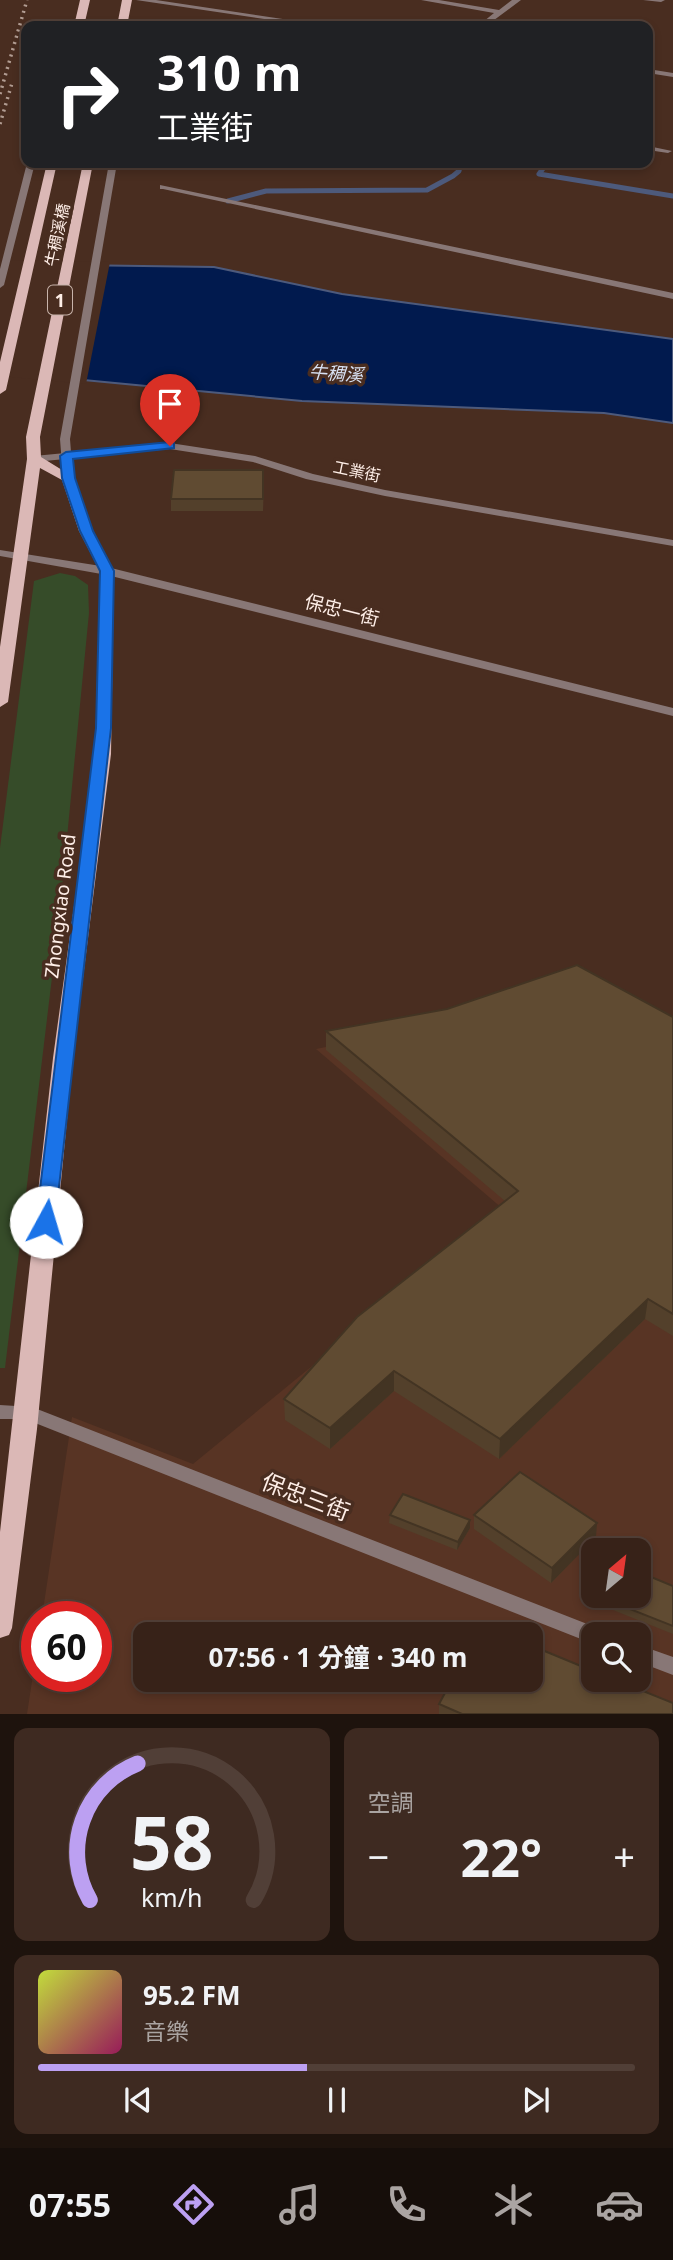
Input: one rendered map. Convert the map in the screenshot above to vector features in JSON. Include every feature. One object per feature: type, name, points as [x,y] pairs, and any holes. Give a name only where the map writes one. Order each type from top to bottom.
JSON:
[{"type":"main road","points":[[80,21],[85,0]]},
{"type":"main road","points":[[123,21],[127,0]]},
{"type":"main road","name":"牛稠溪橋","points":[[0,390],[51,168]]},
{"type":"main road","name":"牛稠溪橋","points":[[34,459],[33,437],[87,168]]},
{"type":"main road","points":[[34,459],[68,478]]},
{"type":"main road","name":"1","points":[[0,702],[34,459]]},
{"type":"main road","name":"Zhongxiao Road","points":[[0,1628],[26,1412],[63,1058],[103,754],[107,571],[86,531],[68,478]]},
{"type":"street","points":[[140,0],[290,21]]},
{"type":"street","points":[[425,0],[501,12]]},
{"type":"street","points":[[489,21],[517,0]]},
{"type":"street","points":[[647,0],[661,0]]},
{"type":"street","points":[[653,72],[673,75]]},
{"type":"street","name":"工業街","points":[[34,459],[170,446],[255,459],[310,477],[385,493],[673,543]]},
{"type":"street","name":"保忠一街","points":[[0,554],[107,571],[673,712]]},
{"type":"street","name":"保忠三街","points":[[0,1412],[26,1412],[581,1630]]},
{"type":"street","points":[[651,1658],[673,1666]]},
{"type":"lane","points":[[653,149],[668,151]]},
{"type":"lane","points":[[0,285],[30,168]]},
{"type":"lane","points":[[68,478],[65,439],[112,168]]},
{"type":"lane","points":[[163,187],[673,296]]},
{"type":"shaded area","points":[[444,1023],[673,1027],[673,1714],[27,1714],[30,1692],[112,1692],[112,1601],[44,1601],[72,1417],[193,1464],[503,1209],[316,1049]]},
{"type":"green space","points":[[60,573],[75,576],[88,585],[89,613],[59,919],[5,1368],[0,1368],[0,848],[34,581]]},
{"type":"water","name":"牛稠溪","points":[[0,264],[214,267],[342,294],[673,339],[673,423],[604,413],[302,401],[0,372]]},
{"type":"pier","points":[[0,260],[110,262],[86,384],[0,376]]},
{"type":"building","points":[[174,470],[263,470],[263,499],[171,499]]},
{"type":"building","points":[[577,965],[673,1017],[673,1314],[648,1299],[500,1439],[394,1371],[330,1428],[284,1399],[357,1317],[518,1191],[326,1031],[447,1009]]},
{"type":"building","points":[[520,1472],[597,1523],[552,1568],[474,1515]]},
{"type":"building","points":[[403,1494],[470,1520],[458,1542],[390,1515]]},
{"type":"building","points":[[651,1577],[673,1586],[673,1626],[627,1608],[651,1608]]},
{"type":"building","points":[[543,1650],[581,1666],[581,1692],[646,1692],[673,1703],[673,1714],[462,1714],[439,1704],[446,1692],[543,1692]]},
{"type":"waterway","points":[[228,201],[266,191],[427,190],[453,176],[460,168]]},
{"type":"waterway","points":[[543,168],[539,174],[673,196]]},
{"type":"railway","points":[[0,94],[27,0]]},
{"type":"railway","points":[[0,124],[12,83]]},
{"type":"route","points":[[46,1222],[63,1058],[103,754],[107,571],[86,531],[68,478],[66,456],[170,446]]}]
